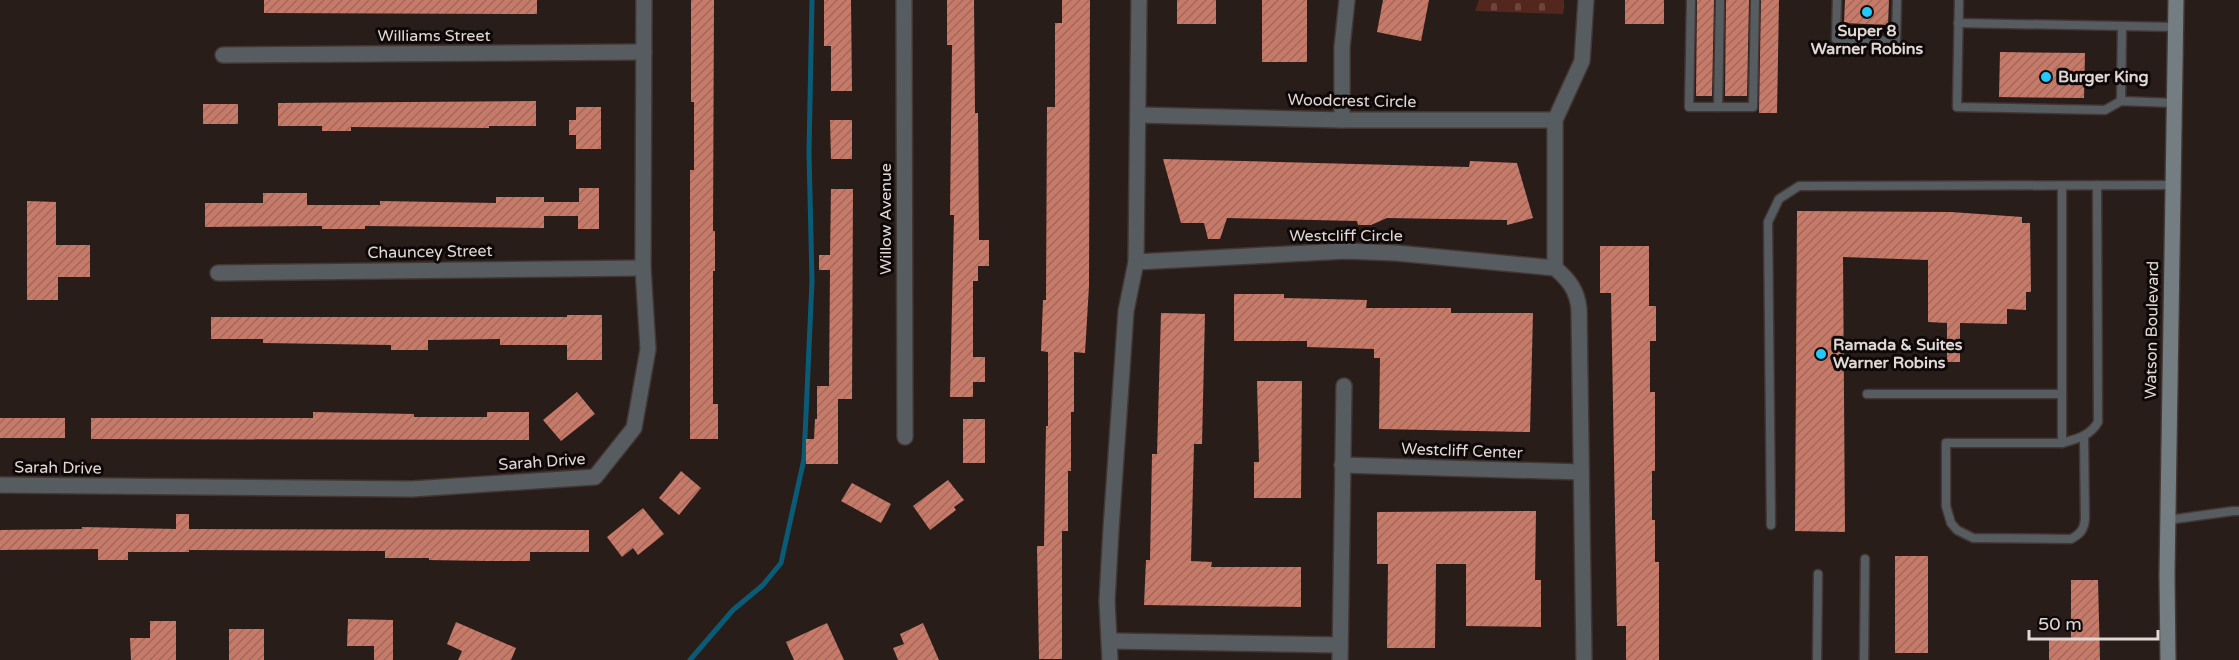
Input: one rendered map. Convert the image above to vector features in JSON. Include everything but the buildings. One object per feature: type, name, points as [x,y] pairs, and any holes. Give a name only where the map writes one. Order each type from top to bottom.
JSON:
[{"type":"main road","name":"Watson Boulevard","points":[[2168,660],[2176,0]]},
{"type":"street","name":"Sarah Drive","points":[[0,485],[412,489],[595,477],[634,428],[648,349],[643,268],[644,0]]},
{"type":"street","name":"Willow Avenue","points":[[904,0],[904,437]]},
{"type":"street","points":[[1110,660],[1107,601],[1126,311],[1136,262],[1139,0]]},
{"type":"street","points":[[1342,120],[1342,46],[1347,0]]},
{"type":"street","points":[[1584,660],[1578,296],[1567,278],[1555,268],[1555,120],[1582,61],[1586,0]]},
{"type":"street","name":"Williams Street","points":[[224,55],[644,52]]},
{"type":"street","name":"Woodcrest Circle","points":[[1138,115],[1342,120],[1555,120]]},
{"type":"street","name":"Westcliff Circle","points":[[1136,262],[1346,251],[1396,253],[1555,268]]},
{"type":"street","name":"Chauncey Street","points":[[218,273],[643,268]]},
{"type":"street","points":[[1110,641],[1340,653],[1344,386]]},
{"type":"street","name":"Westcliff Center","points":[[1342,465],[1581,472]]},
{"type":"lane","points":[[1691,0],[1689,107],[1754,107],[1755,0]]},
{"type":"lane","points":[[1718,107],[1720,0]]},
{"type":"lane","points":[[1837,0],[1836,39],[1896,41],[1897,0]]},
{"type":"lane","points":[[1959,0],[1957,107],[2105,110],[2121,101],[2174,103]]},
{"type":"lane","points":[[1958,23],[2175,27]]},
{"type":"lane","points":[[2121,101],[2122,26]]},
{"type":"lane","points":[[2084,437],[2085,519],[2084,528],[2078,536],[2071,539],[1973,538],[1957,530],[1951,523],[1946,506],[1946,443],[2062,443],[2084,437],[2098,422],[2097,185]]},
{"type":"lane","points":[[1771,525],[1768,222],[1779,199],[1799,186],[2172,185]]},
{"type":"lane","points":[[2062,186],[2062,443]]},
{"type":"lane","points":[[1867,394],[2062,394]]},
{"type":"lane","points":[[2168,520],[2239,512]]},
{"type":"lane","points":[[1864,660],[1865,559]]},
{"type":"lane","points":[[1817,660],[1818,574]]},
{"type":"green space","points":[[1479,0],[1564,0],[1563,14],[1475,11]]},
{"type":"waterway","points":[[690,660],[733,610],[763,585],[781,563],[804,459],[812,281],[809,152],[812,0]]},
{"type":"place","name":"Super 8 Warner Robins","points":[[1867,12]]},
{"type":"place","name":"Burger King","points":[[2046,77]]},
{"type":"place","name":"Ramada & Suites Warner Robins","points":[[1821,354]]}]
